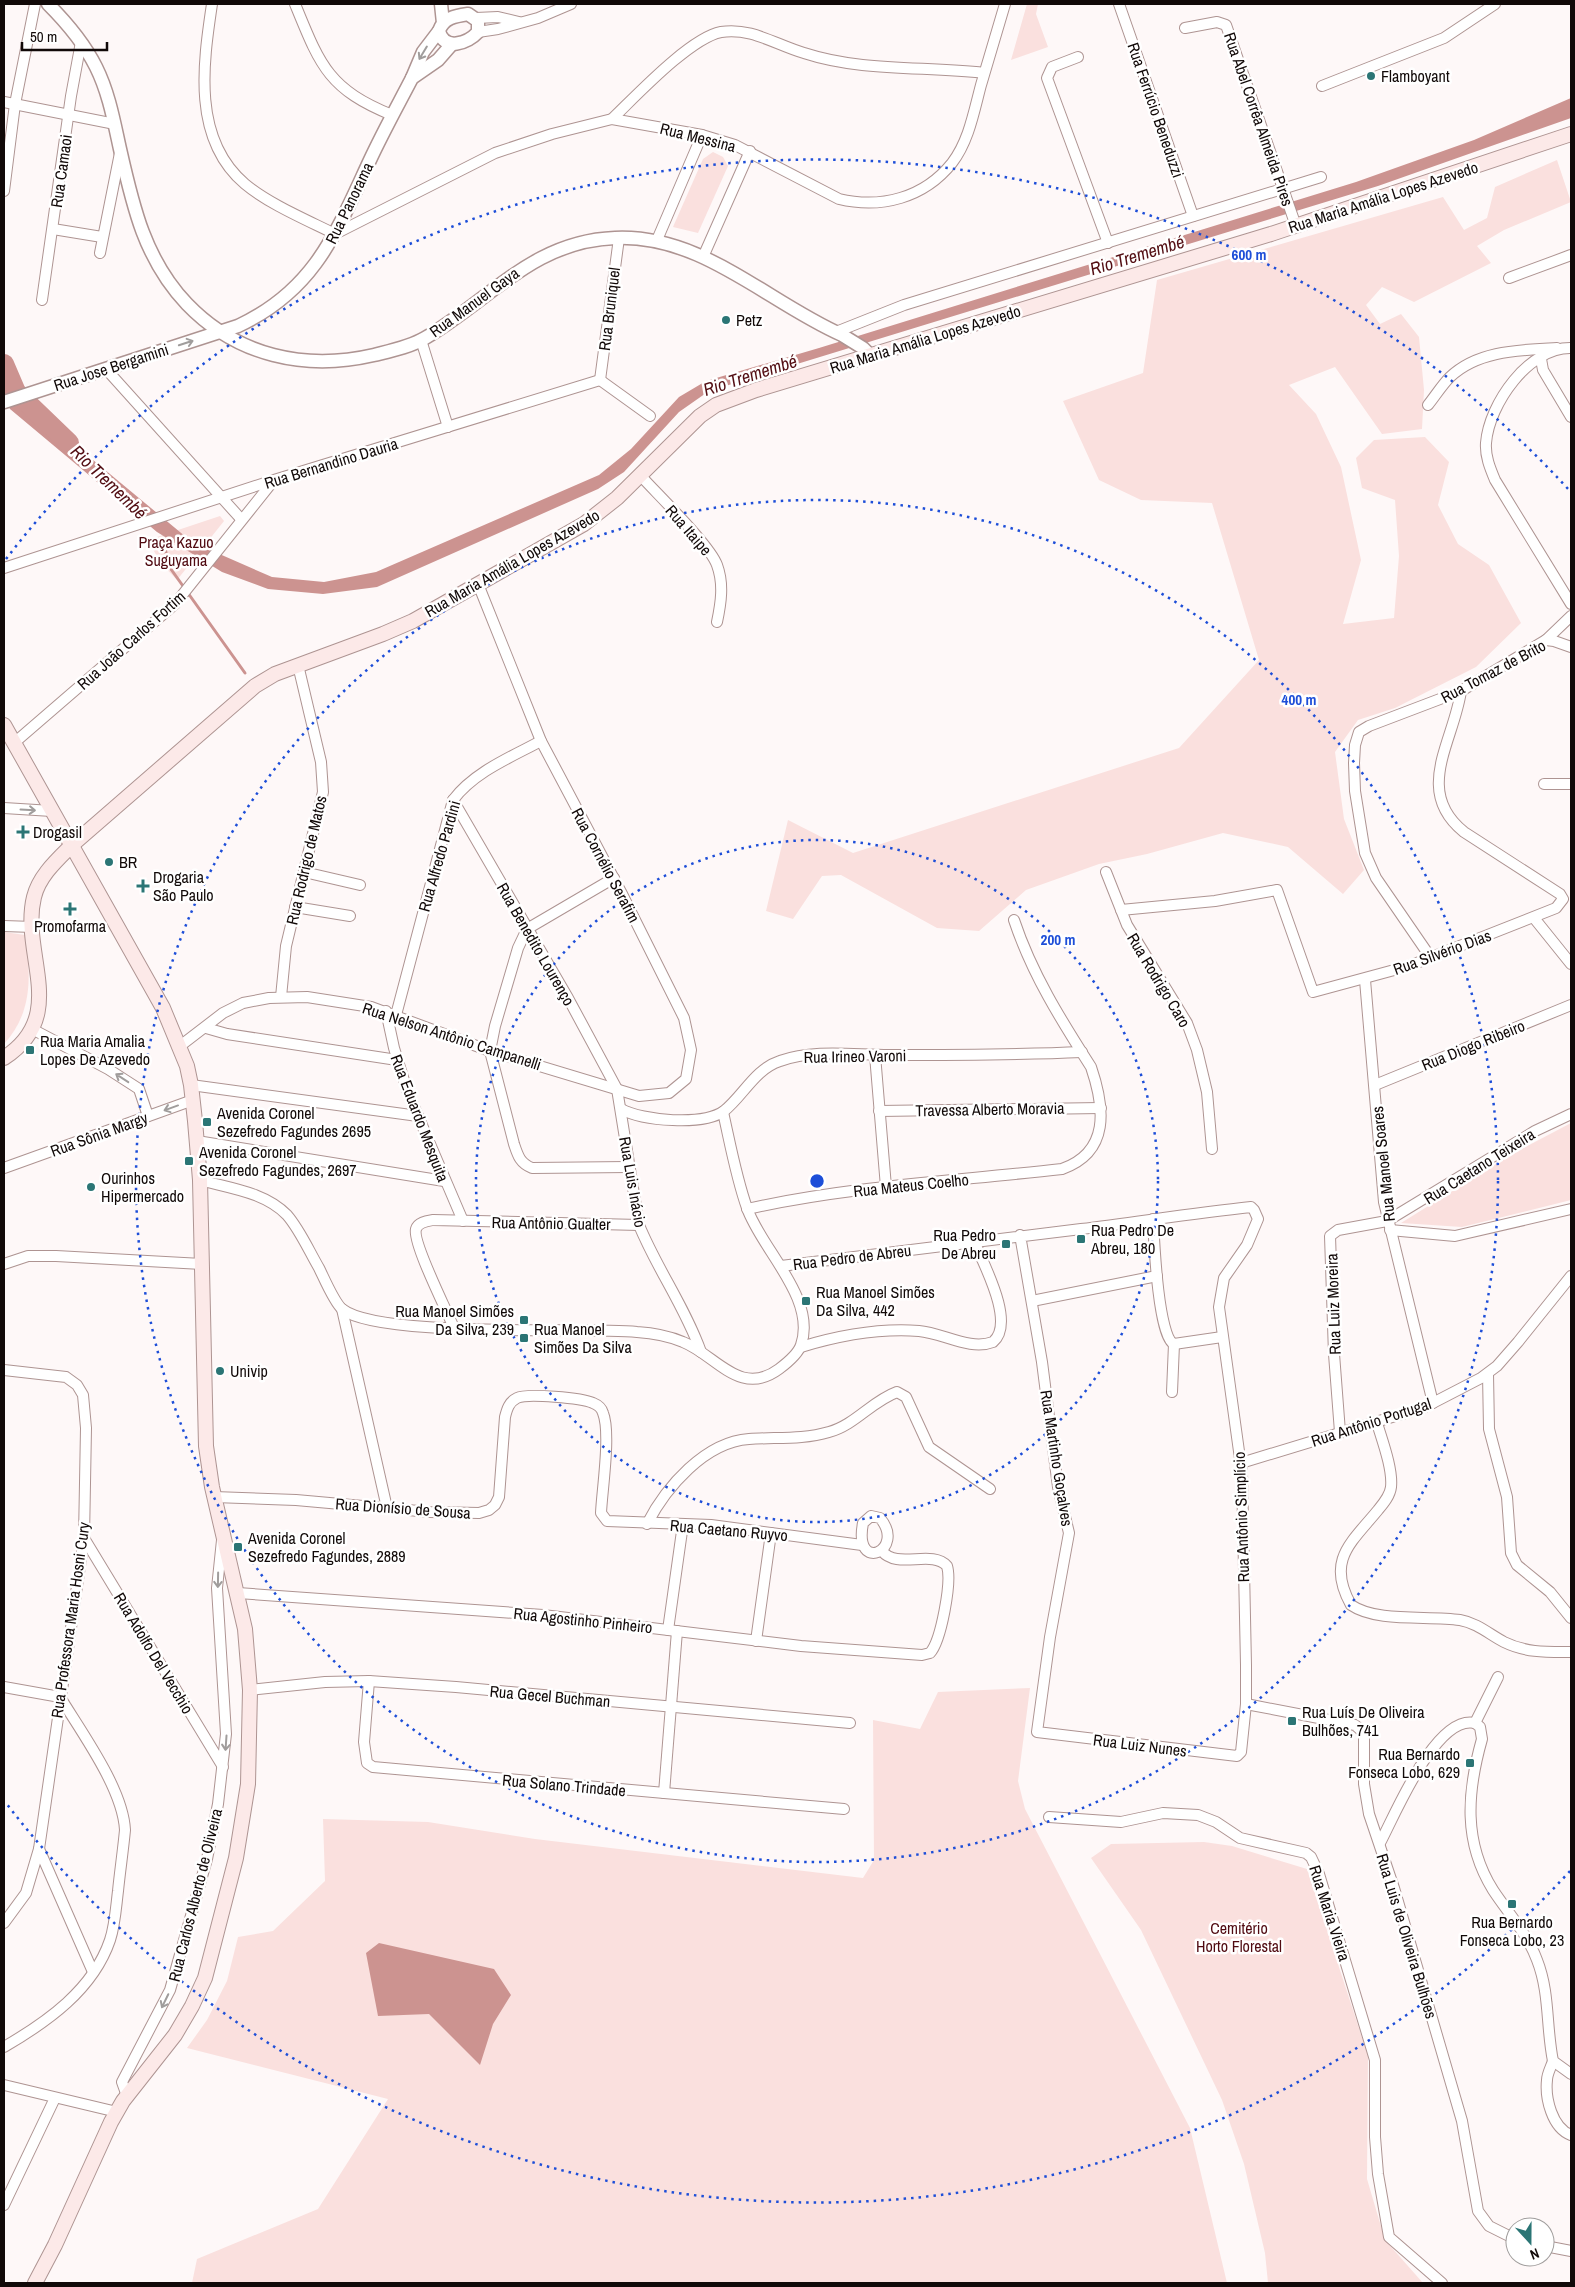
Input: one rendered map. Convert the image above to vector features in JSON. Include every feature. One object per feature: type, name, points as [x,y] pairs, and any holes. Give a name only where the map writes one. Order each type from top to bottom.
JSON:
[{"type":"main road","name":"Rua Maria Amália Lopes Azevedo","points":[[4,1058],[24,1041],[32,1029],[39,1003],[33,927],[34,897],[39,884],[50,867],[72,845],[238,700],[275,674],[384,634],[413,621],[584,524],[617,498],[700,416],[716,405],[867,352],[1571,134]]},
{"type":"main road","points":[[4,724],[163,1008],[180,1046],[192,1085],[200,1180],[206,1437],[214,1498],[245,1629],[250,1690],[248,1784],[243,1821],[205,1978],[192,2006],[175,2035],[127,2096],[117,2112],[35,2283]]},
{"type":"street","points":[[4,191],[15,104],[35,4]]},
{"type":"street","name":"Rua Manuel Gaya","points":[[48,4],[82,42],[97,68],[115,124],[139,226],[158,268],[187,303],[218,332],[242,344],[297,360],[356,359],[388,352],[421,340],[457,318],[527,264],[543,255],[580,242],[618,238],[657,240],[703,257],[839,334],[867,352]]},
{"type":"street","points":[[212,4],[205,107],[214,142],[226,162],[244,184],[335,234]]},
{"type":"street","points":[[295,4],[315,52],[329,75],[349,94],[366,104],[392,115]]},
{"type":"street","points":[[441,4],[442,39],[452,44],[467,41],[478,32],[498,29],[554,12],[571,4]]},
{"type":"street","name":"Rua Messina","points":[[335,234],[495,153],[552,134],[612,119],[702,135],[750,151],[839,199],[856,203],[890,202],[916,192],[935,180],[953,162],[967,136],[1005,4]]},
{"type":"street","name":"Rua Ferrúcio Beneduzzi","points":[[1119,4],[1193,216]]},
{"type":"street","points":[[1322,86],[1437,41],[1496,4]]},
{"type":"street","points":[[469,12],[479,24],[478,32]]},
{"type":"street","points":[[412,78],[422,52],[441,27],[455,16],[469,12],[519,22]]},
{"type":"street","name":"Rua Abel Corrêa Almeida Pires","points":[[1185,28],[1217,22],[1226,25],[1282,190],[1295,221]]},
{"type":"street","points":[[612,119],[684,53],[704,39],[720,32],[742,31],[803,53],[832,60],[883,67],[984,73]]},
{"type":"street","name":"Rua Camaoi","points":[[42,300],[69,116],[82,42]]},
{"type":"street","name":"Rua Panorama","points":[[218,332],[258,316],[288,294],[321,258],[335,234],[392,115],[412,78],[438,60],[452,44]]},
{"type":"street","points":[[1078,56],[1052,67],[1048,78],[1108,243]]},
{"type":"street","points":[[4,102],[115,124]]},
{"type":"street","points":[[657,240],[702,135]]},
{"type":"street","points":[[100,253],[121,151]]},
{"type":"street","points":[[703,257],[750,151]]},
{"type":"street","name":"Rua Maria Amália Lopes Azevedo","points":[[839,334],[904,305],[1321,177]]},
{"type":"street","points":[[53,229],[102,237]]},
{"type":"street","name":"Rua Bruniquel","points":[[600,380],[618,238]]},
{"type":"street","points":[[1509,278],[1571,255]]},
{"type":"street","name":"Rua Jose Bergamini","points":[[4,402],[218,332]]},
{"type":"street","points":[[421,340],[448,427]]},
{"type":"street","points":[[1558,348],[1540,359],[1515,379],[1494,410],[1489,424],[1486,445],[1488,462],[1519,521],[1571,604]]},
{"type":"street","points":[[1428,404],[1451,376],[1481,359],[1515,350],[1571,348]]},
{"type":"street","points":[[1540,359],[1543,370],[1571,417]]},
{"type":"street","points":[[106,369],[220,497],[239,523]]},
{"type":"street","points":[[600,380],[650,416]]},
{"type":"street","name":"Rua Bernandino Dauria","points":[[4,568],[122,531],[220,497],[600,380]]},
{"type":"street","name":"Rua Itaipe","points":[[640,475],[699,540],[717,563],[722,589],[717,622]]},
{"type":"street","name":"Rua João Carlos Fortim","points":[[14,744],[175,604],[274,480]]},
{"type":"street","name":"Rua Cornélio Serafim","points":[[478,584],[541,741],[614,878],[684,1018],[692,1050],[686,1079],[669,1093],[639,1096],[617,1089]]},
{"type":"street","points":[[1546,640],[1571,616]]},
{"type":"street","name":"Rua Tomaz de Brito","points":[[1430,958],[1376,878],[1367,860],[1355,791],[1355,745],[1359,732],[1368,726],[1461,691],[1546,640],[1571,647]]},
{"type":"street","name":"Rua Rodrigo de Matos","points":[[281,997],[286,946],[322,798],[324,780],[298,665]]},
{"type":"street","name":"Rua Silvério Dias","points":[[1121,910],[1215,901],[1278,890],[1313,992],[1365,980],[1430,958],[1556,908],[1562,902],[1563,897],[1464,832],[1454,824],[1445,810],[1440,796],[1438,774],[1458,709],[1461,691]]},
{"type":"street","name":"Rua Alfredo Pardini","points":[[391,1013],[453,800],[462,788],[477,777],[541,741]]},
{"type":"street","points":[[1544,784],[1571,784]]},
{"type":"street","name":"Rua Benedito Lourenço","points":[[453,800],[582,1024],[617,1089]]},
{"type":"street","points":[[4,808],[52,811]]},
{"type":"street","points":[[304,872],[360,885]]},
{"type":"street","name":"Rua Rodrigo Caro","points":[[1106,872],[1135,942],[1187,1023],[1203,1073],[1210,1116],[1212,1149]]},
{"type":"street","points":[[614,878],[527,930],[510,973],[490,1051],[518,1158],[524,1164],[532,1168],[628,1167]]},
{"type":"street","points":[[295,907],[350,916]]},
{"type":"street","points":[[1534,918],[1571,964]]},
{"type":"street","points":[[1014,920],[1024,951],[1041,986],[1091,1067],[1101,1108]]},
{"type":"street","points":[[4,926],[33,927]]},
{"type":"street","name":"Rua Manoel Soares","points":[[1365,980],[1389,1226],[1433,1403]]},
{"type":"street","name":"Rua Nelson Antônio Campanelli","points":[[180,1046],[206,1028],[223,1013],[242,1003],[281,997],[324,999],[391,1013],[490,1051],[617,1089]]},
{"type":"street","name":"Rua Diogo Ribeiro","points":[[1375,1086],[1571,1005]]},
{"type":"street","name":"Rua Eduardo Mesquita","points":[[391,1013],[397,1060],[444,1181],[463,1221]]},
{"type":"street","points":[[206,1028],[226,1034],[397,1060]]},
{"type":"street","points":[[32,1029],[108,1069],[139,1090],[148,1116]]},
{"type":"street","name":"Rua Irineo Varoni","points":[[723,1112],[751,1081],[778,1061],[817,1054],[1082,1052]]},
{"type":"street","points":[[875,1055],[886,1187]]},
{"type":"street","points":[[192,1085],[418,1116]]},
{"type":"street","name":"Rua Luis Inácio","points":[[617,1089],[628,1167],[639,1225],[650,1250],[690,1322],[701,1352]]},
{"type":"street","name":"Rua Sônia Margy","points":[[4,1168],[193,1100]]},
{"type":"street","name":"Travessa Alberto Moravia","points":[[879,1111],[1101,1108]]},
{"type":"street","name":"Rua Mateus Coelho","points":[[747,1209],[805,1197],[1062,1169],[1075,1164],[1093,1149],[1100,1134],[1101,1108]]},
{"type":"street","points":[[621,1109],[642,1118],[656,1120],[700,1118],[723,1112],[747,1209],[781,1266],[802,1314],[804,1328],[801,1347]]},
{"type":"street","name":"Rua Caetano Teixeira","points":[[1389,1226],[1535,1131],[1571,1114]]},
{"type":"street","points":[[197,1141],[444,1181]]},
{"type":"street","points":[[200,1180],[257,1196],[270,1202],[287,1216],[342,1309],[387,1508]]},
{"type":"street","name":"Rua Pedro de Abreu","points":[[781,1266],[1250,1207]]},
{"type":"street","name":"Rua Antônio Simplício","points":[[1241,1752],[1246,1704],[1241,1462],[1219,1307],[1220,1290],[1224,1278],[1254,1231],[1258,1219],[1254,1210],[1250,1207]]},
{"type":"street","points":[[1389,1226],[1455,1236],[1571,1209]]},
{"type":"street","points":[[1152,1219],[1163,1320],[1169,1341],[1174,1344],[1222,1337]]},
{"type":"street","name":"Rua Antônio Gualter","points":[[454,1328],[418,1244],[416,1229],[419,1224],[433,1220],[639,1225]]},
{"type":"street","name":"Rua Luiz Moreira","points":[[1340,1432],[1334,1354],[1330,1236],[1338,1230],[1389,1226]]},
{"type":"street","name":"Rua Martinho Goçalves","points":[[1020,1235],[1042,1362],[1056,1478],[1069,1534],[1050,1637],[1037,1732]]},
{"type":"street","points":[[342,1309],[383,1323],[454,1328],[649,1333],[684,1342],[728,1372],[739,1377],[758,1379],[780,1369],[801,1347],[831,1339],[898,1331],[934,1334],[980,1346],[993,1342],[1001,1330],[1001,1313],[974,1241]]},
{"type":"street","points":[[4,1264],[28,1256],[202,1264]]},
{"type":"street","points":[[1032,1301],[1157,1276]]},
{"type":"street","name":"Rua Antônio Portugal","points":[[1241,1462],[1377,1422],[1433,1403],[1488,1374],[1518,1342],[1571,1276]]},
{"type":"street","points":[[1172,1392],[1174,1344]]},
{"type":"street","name":"Rua Professora Maria Hosni Cury","points":[[4,1370],[66,1377],[77,1385],[83,1395],[86,1428],[84,1538],[39,1849],[26,1893],[4,1923]]},
{"type":"street","points":[[1488,1374],[1489,1429],[1507,1496],[1513,1559],[1521,1569],[1550,1592],[1571,1618]]},
{"type":"street","points":[[647,1524],[663,1496],[698,1462],[716,1449],[747,1439],[797,1438],[830,1432],[898,1392],[906,1397],[929,1447],[990,1489]]},
{"type":"street","name":"Rua Dionísio de Sousa","points":[[214,1498],[296,1500],[479,1514],[495,1505],[499,1497],[505,1416],[508,1405],[519,1396],[530,1396],[593,1402],[603,1412],[605,1422],[601,1513]]},
{"type":"street","points":[[1377,1422],[1386,1456],[1391,1488],[1383,1504],[1344,1551],[1341,1568],[1342,1578],[1351,1605],[1370,1613],[1459,1620],[1477,1625],[1506,1642],[1523,1649],[1540,1652],[1571,1652]]},
{"type":"street","name":"Rua Caetano Ruyvo","points":[[601,1513],[607,1521],[683,1524],[862,1545]]},
{"type":"street","points":[[871,1516],[876,1516],[884,1522],[886,1528],[887,1540],[882,1551],[870,1552],[862,1545],[864,1523],[871,1516]]},
{"type":"street","points":[[664,1793],[671,1725],[673,1631],[683,1524]]},
{"type":"street","name":"Rua Carlos Alberto de Oliveira","points":[[127,2096],[122,2082],[136,2051],[161,2009],[176,1973],[192,1906],[207,1859],[223,1767],[226,1734],[217,1588],[218,1563],[223,1532]]},
{"type":"street","points":[[756,1641],[771,1533]]},
{"type":"street","name":"Rua Adolfo Del Vecchio","points":[[84,1538],[223,1767]]},
{"type":"street","name":"Rua Agostinho Pinheiro","points":[[238,1593],[543,1615],[823,1648],[926,1655],[932,1651],[938,1638],[948,1586],[947,1566],[937,1561],[895,1559],[882,1551]]},
{"type":"street","points":[[1476,1723],[1498,1676]]},
{"type":"street","name":"Rua Gecel Buchman","points":[[250,1690],[332,1681],[369,1681],[456,1687],[850,1723]]},
{"type":"street","name":"Rua Solano Trindade","points":[[369,1681],[364,1742],[368,1763],[373,1768],[844,1809]]},
{"type":"street","points":[[4,1687],[60,1697],[111,1784],[125,1818],[110,1940],[93,1972],[80,1989],[40,2025],[4,2047]]},
{"type":"street","name":"Rua Luis de Oliveira Bulhões","points":[[1246,1704],[1334,1720],[1359,1727],[1365,1738],[1366,1801],[1462,2121],[1478,2211],[1489,2226],[1505,2234]]},
{"type":"street","points":[[1380,1843],[1410,1782],[1440,1741],[1454,1728],[1469,1722],[1476,1723],[1480,1727],[1482,1739],[1471,1800],[1471,1836],[1485,1874],[1525,1935],[1538,1962],[1544,1982],[1548,2010],[1549,2043],[1553,2061],[1546,2078],[1549,2103],[1562,2130],[1571,2135]]},
{"type":"street","name":"Rua Luiz Nunes","points":[[1037,1732],[1234,1757],[1241,1752]]},
{"type":"street","name":"Rua Maria Vieira","points":[[1049,1818],[1121,1822],[1163,1813],[1198,1815],[1216,1822],[1240,1838],[1298,1850],[1311,1857],[1319,1874],[1375,2060],[1375,2137],[1378,2174],[1389,2237],[1442,2283]]},
{"type":"street","points":[[39,1849],[93,1972]]},
{"type":"street","points":[[1553,2061],[1571,2074]]},
{"type":"street","points":[[4,2085],[117,2112]]},
{"type":"street","points":[[4,2205],[55,2098]]},
{"type":"street","points":[[1555,2248],[1571,2251]]},
{"type":"green space","points":[[1027,4],[1038,4],[1036,14],[1048,47],[1011,60]]},
{"type":"green space","points":[[713,152],[723,157],[728,166],[698,233],[673,227],[703,159]]},
{"type":"green space","points":[[1557,160],[1571,202],[1504,230],[1477,246],[1491,263],[1414,302],[1382,287],[1366,305],[1380,324],[1401,314],[1419,337],[1424,390],[1422,429],[1382,434],[1335,367],[1289,385],[1316,414],[1341,467],[1361,560],[1343,624],[1394,618],[1399,556],[1395,500],[1362,488],[1356,458],[1374,440],[1425,437],[1449,462],[1438,505],[1458,544],[1489,565],[1521,623],[1476,667],[1395,708],[1358,720],[1335,752],[1344,819],[1364,870],[1343,894],[1288,847],[1223,833],[1147,854],[1099,864],[1026,890],[979,931],[937,928],[841,875],[822,876],[793,919],[766,911],[788,820],[853,853],[1179,748],[1259,660],[1212,503],[1141,500],[1099,480],[1063,401],[1143,373],[1157,280],[1443,197],[1464,230],[1487,218],[1495,187]]},
{"type":"green space","name":"Praça Kazuo Suguyama","points":[[220,516],[224,521],[177,580],[160,562],[148,540]]},
{"type":"green space","points":[[4,932],[25,935],[29,979],[28,993],[20,1019],[4,1044]]},
{"type":"green space","points":[[1571,1123],[1571,1200],[1462,1227],[1401,1223],[1512,1154]]},
{"type":"green space","points":[[1030,1688],[1018,1781],[1025,1809],[1190,2128],[1227,2283],[192,2283],[197,2259],[318,2209],[388,2099],[187,2048],[207,2020],[227,1981],[238,1937],[273,1931],[325,1881],[323,1819],[428,1822],[535,1839],[863,1878],[874,1860],[873,1720],[920,1729],[938,1692]]},
{"type":"green space","name":"Cemitério Horto Florestal","points":[[1204,1842],[1232,1846],[1307,1869],[1368,2056],[1367,2179],[1385,2240],[1423,2283],[1268,2283],[1265,2253],[1244,2164],[1222,2100],[1141,1930],[1091,1858],[1111,1844]]},
{"type":"water","points":[[1571,98],[1571,118],[1378,186],[709,391],[679,412],[624,472],[598,489],[377,587],[323,594],[268,589],[222,572],[157,532],[10,409],[4,398],[4,360],[27,402],[46,421],[192,542],[272,577],[324,582],[376,572],[599,475],[631,449],[679,397],[706,381],[819,348],[1356,182],[1474,140]]},
{"type":"water","points":[[379,1943],[494,1969],[511,1995],[493,2024],[480,2065],[429,2014],[378,2016],[366,1953]]},
{"type":"waterway","name":"Rio Tremembé","points":[[4,364],[16,392],[69,443]]},
{"type":"waterway","points":[[167,538],[165,547],[168,565],[245,673]]},
{"type":"place","name":"Flamboyant","points":[[1371,76]]},
{"type":"place","name":"Petz","points":[[726,320]]},
{"type":"place","name":"Drogasil","points":[[23,832]]},
{"type":"place","name":"BR","points":[[109,862]]},
{"type":"place","name":"Drogaria São Paulo","points":[[143,886]]},
{"type":"place","name":"Promofarma","points":[[70,909]]},
{"type":"place","name":"Rua Maria Amalia Lopes De Azevedo","points":[[30,1050]]},
{"type":"place","name":"Avenida Coronel Sezefredo Fagundes 2695","points":[[207,1122]]},
{"type":"place","name":"Avenida Coronel Sezefredo Fagundes, 2697","points":[[189,1161]]},
{"type":"place","name":"Ourinhos Hipermercado","points":[[91,1187]]},
{"type":"place","name":"Rua Pedro De Abreu, 180","points":[[1081,1239]]},
{"type":"place","name":"Rua Pedro De Abreu","points":[[1006,1244]]},
{"type":"place","name":"Rua Manoel Simões Da Silva, 442","points":[[806,1301]]},
{"type":"place","name":"Rua Manoel Simões Da Silva, 239","points":[[524,1320]]},
{"type":"place","name":"Rua Manoel Simões Da Silva","points":[[524,1338]]},
{"type":"place","name":"Univip","points":[[220,1371]]},
{"type":"place","name":"Avenida Coronel Sezefredo Fagundes, 2889","points":[[238,1547]]},
{"type":"place","name":"Rua Luís De Oliveira Bulhões, 741","points":[[1292,1721]]},
{"type":"place","name":"Rua Bernardo Fonseca Lobo, 629","points":[[1470,1763]]},
{"type":"place","name":"Rua Bernardo Fonseca Lobo, 23","points":[[1512,1904]]}]
